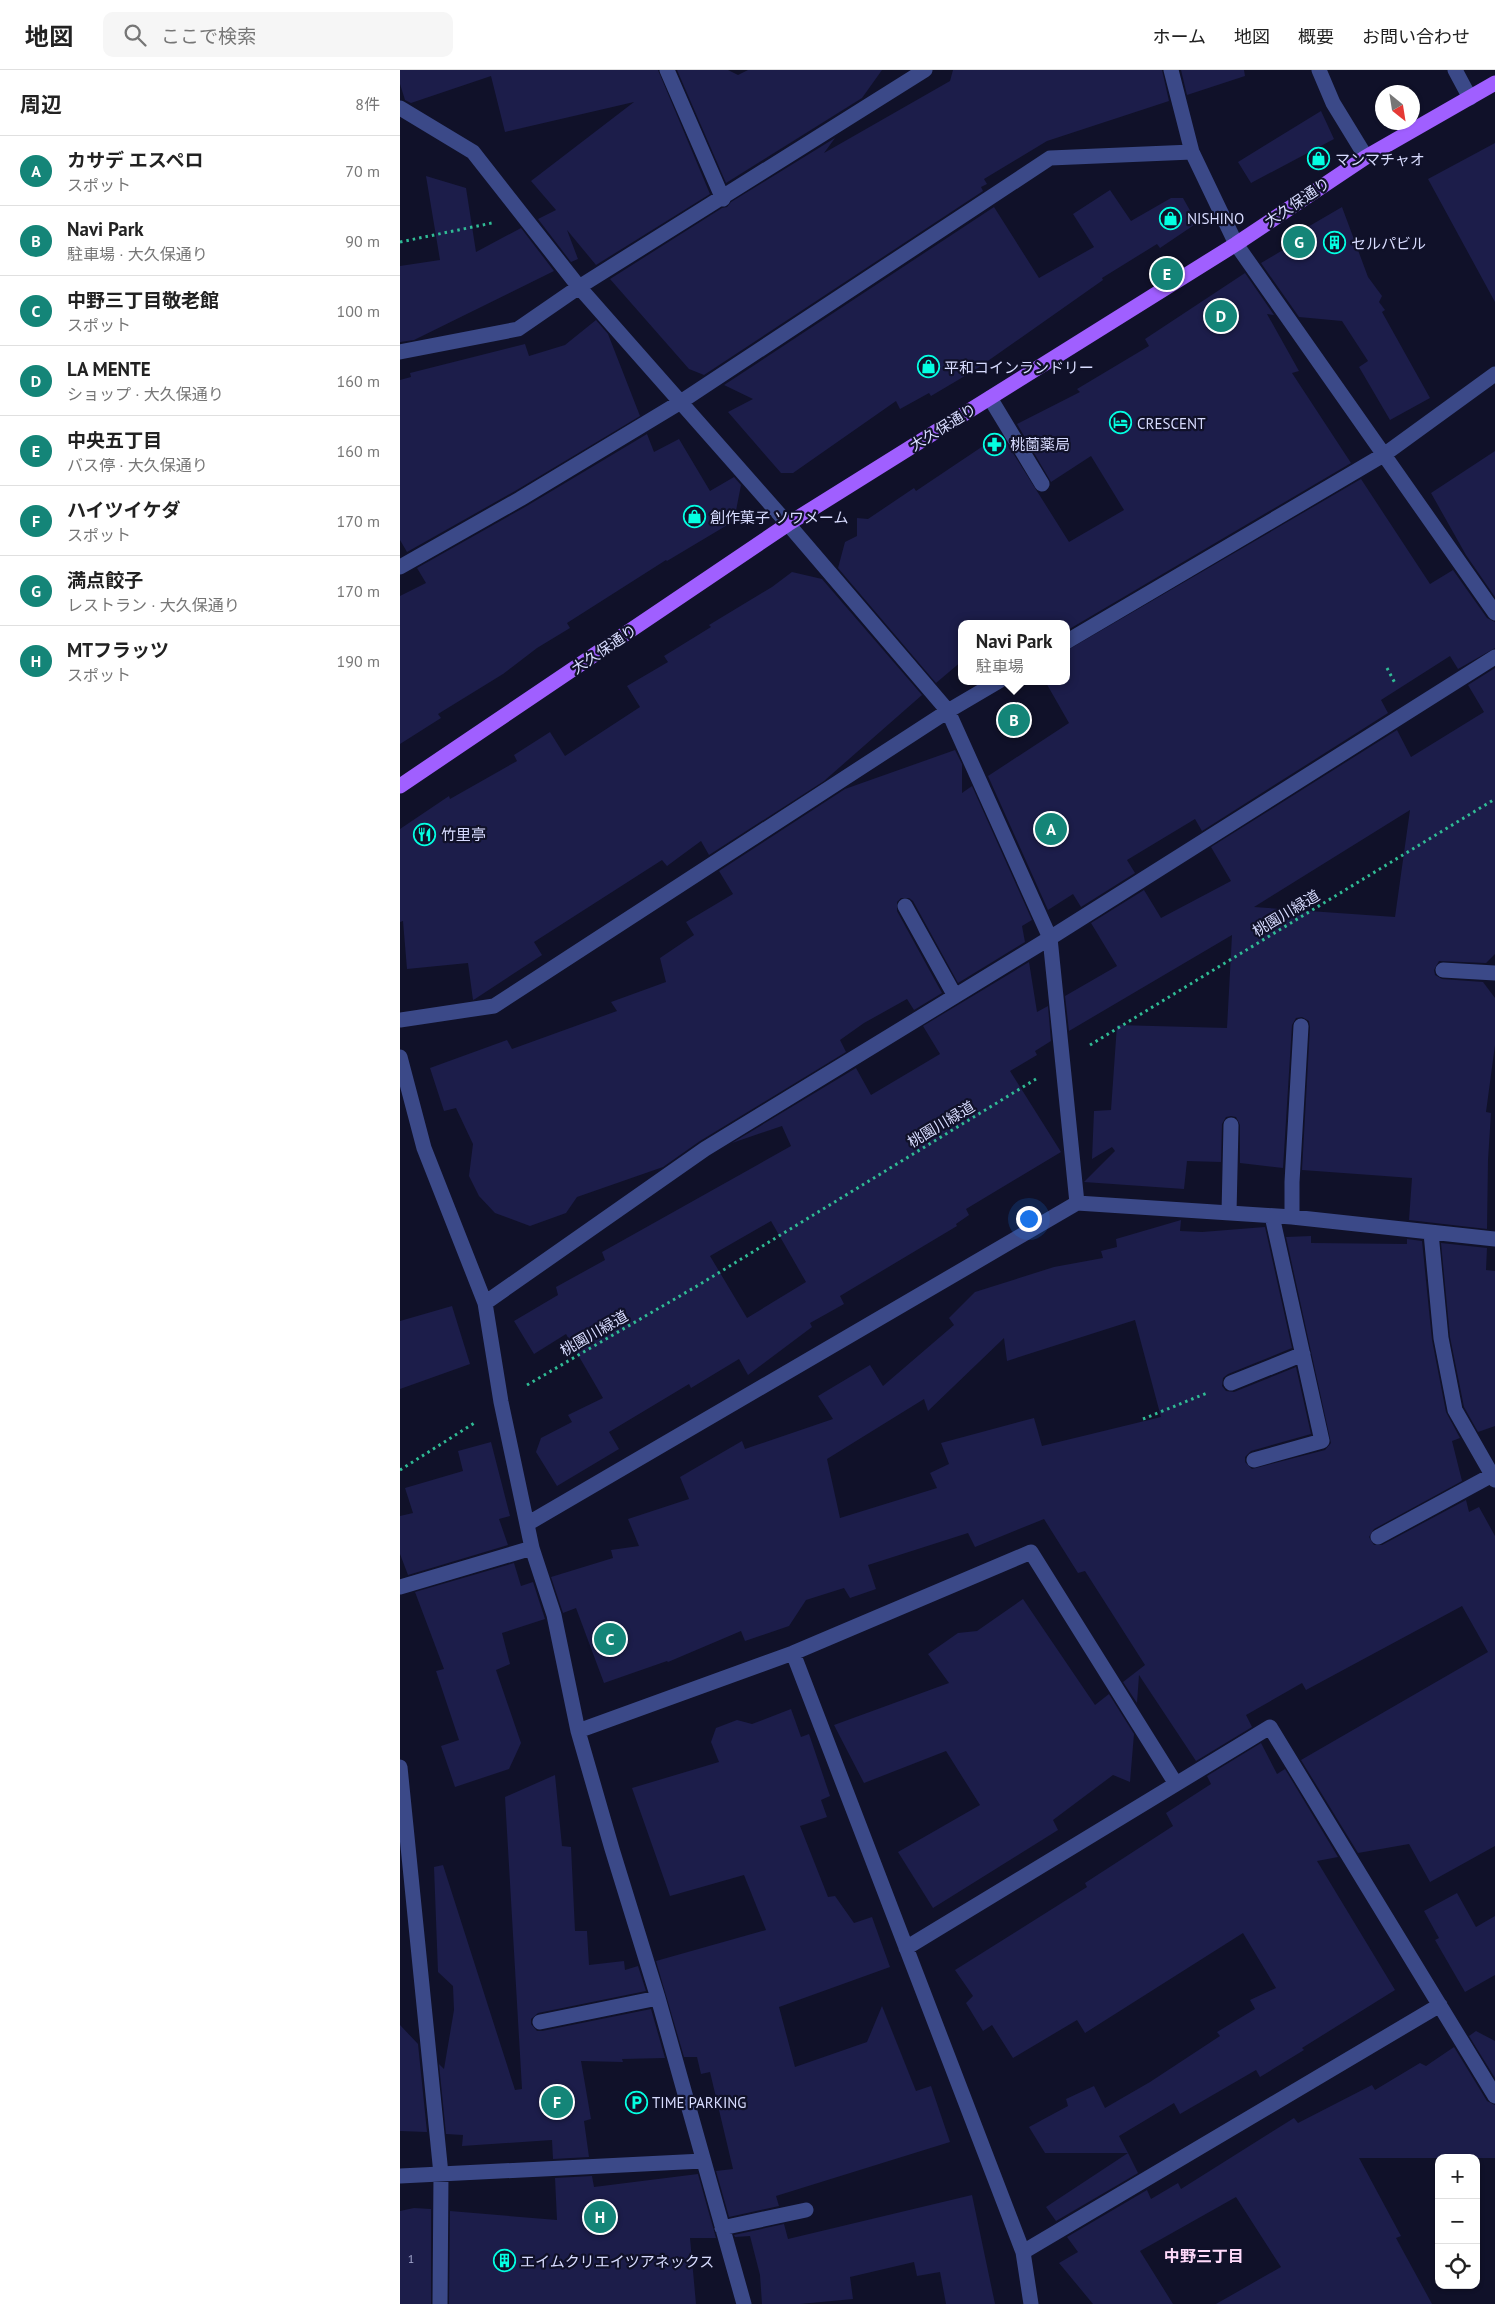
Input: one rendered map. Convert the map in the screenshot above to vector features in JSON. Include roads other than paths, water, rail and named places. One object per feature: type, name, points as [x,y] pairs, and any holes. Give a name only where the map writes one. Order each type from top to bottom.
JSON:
[{"type":"main road","name":"大久保通り","points":[[400,786],[788,524],[1236,244],[1366,156],[1495,83]]},
{"type":"street","points":[[667,70],[723,198]]},
{"type":"street","points":[[400,352],[518,330],[579,287],[723,198],[906,75],[925,70]]},
{"type":"street","points":[[1170,70],[1192,152],[1236,244],[1495,613]]},
{"type":"street","points":[[1319,70],[1333,103],[1366,156]]},
{"type":"street","points":[[1455,70],[1470,98]]},
{"type":"street","points":[[400,108],[473,152],[579,287],[679,403],[788,524],[948,711],[1050,938],[1061,1062],[1077,1203]]},
{"type":"street","points":[[400,567],[520,499],[679,403],[1050,158],[1192,152]]},
{"type":"street","points":[[1070,640],[1385,454],[1495,374]]},
{"type":"street","points":[[990,398],[1042,484]]},
{"type":"street","points":[[485,1303],[705,1149],[1050,938],[1495,657]]},
{"type":"street","points":[[400,1020],[494,1006],[948,711],[992,685]]},
{"type":"street","points":[[905,906],[955,996]]},
{"type":"street","points":[[1443,970],[1495,973]]},
{"type":"street","points":[[1292,1217],[1292,1182],[1301,1026]]},
{"type":"street","points":[[400,1057],[424,1148],[485,1303],[501,1402],[532,1548],[554,1615],[578,1732],[658,1998],[744,2304]]},
{"type":"street","points":[[1229,1212],[1231,1125]]},
{"type":"street","points":[[527,1524],[1077,1203],[1292,1217],[1495,1239]]},
{"type":"street","points":[[1254,1460],[1322,1441],[1272,1216]]},
{"type":"street","points":[[1378,1537],[1494,1478],[1455,1410],[1441,1338],[1431,1233]]},
{"type":"street","points":[[1231,1383],[1303,1354]]},
{"type":"street","points":[[400,1587],[532,1548]]},
{"type":"street","points":[[578,1732],[793,1653],[1031,1552],[1176,1784]]},
{"type":"street","points":[[793,1653],[1023,2252],[1031,2304]]},
{"type":"street","points":[[906,1948],[1270,1727],[1495,2096]]},
{"type":"street","points":[[400,1768],[440,2174],[440,2304]]},
{"type":"street","points":[[540,2022],[658,1998]]},
{"type":"street","points":[[1023,2252],[1440,2005]]},
{"type":"street","points":[[400,2176],[703,2161]]},
{"type":"street","points":[[722,2228],[806,2210]]},
{"type":"place","name":"マンマチャオ","points":[[1319,159]]},
{"type":"place","name":"NISHINO","points":[[1171,218]]},
{"type":"place","name":"満点餃子","points":[[1299,242]]},
{"type":"place","name":"セルパビル","points":[[1335,243]]},
{"type":"place","name":"中央五丁目","points":[[1167,274]]},
{"type":"place","name":"LA MENTE","points":[[1221,316]]},
{"type":"place","name":"平和コインランドリー","points":[[928,367]]},
{"type":"place","name":"CRESCENT","points":[[1121,423]]},
{"type":"place","name":"桃薗薬局","points":[[994,444]]},
{"type":"place","name":"創作菓子 ソワメーム","points":[[694,517]]},
{"type":"place","name":"Navi Park","points":[[1014,720]]},
{"type":"place","name":"カサデ エスペロ","points":[[1051,829]]},
{"type":"place","name":"竹里亭","points":[[425,834]]},
{"type":"place","name":"中野三丁目敬老館","points":[[610,1639]]},
{"type":"place","name":"ハイツイケダ","points":[[557,2102]]},
{"type":"place","name":"TIME PARKING","points":[[636,2102]]},
{"type":"place","name":"MTフラッツ","points":[[600,2217]]},
{"type":"place","name":"エイムクリエイツアネックス","points":[[504,2261]]},
{"type":"district","name":"中野三丁目","points":[[1204,2256]]}]
